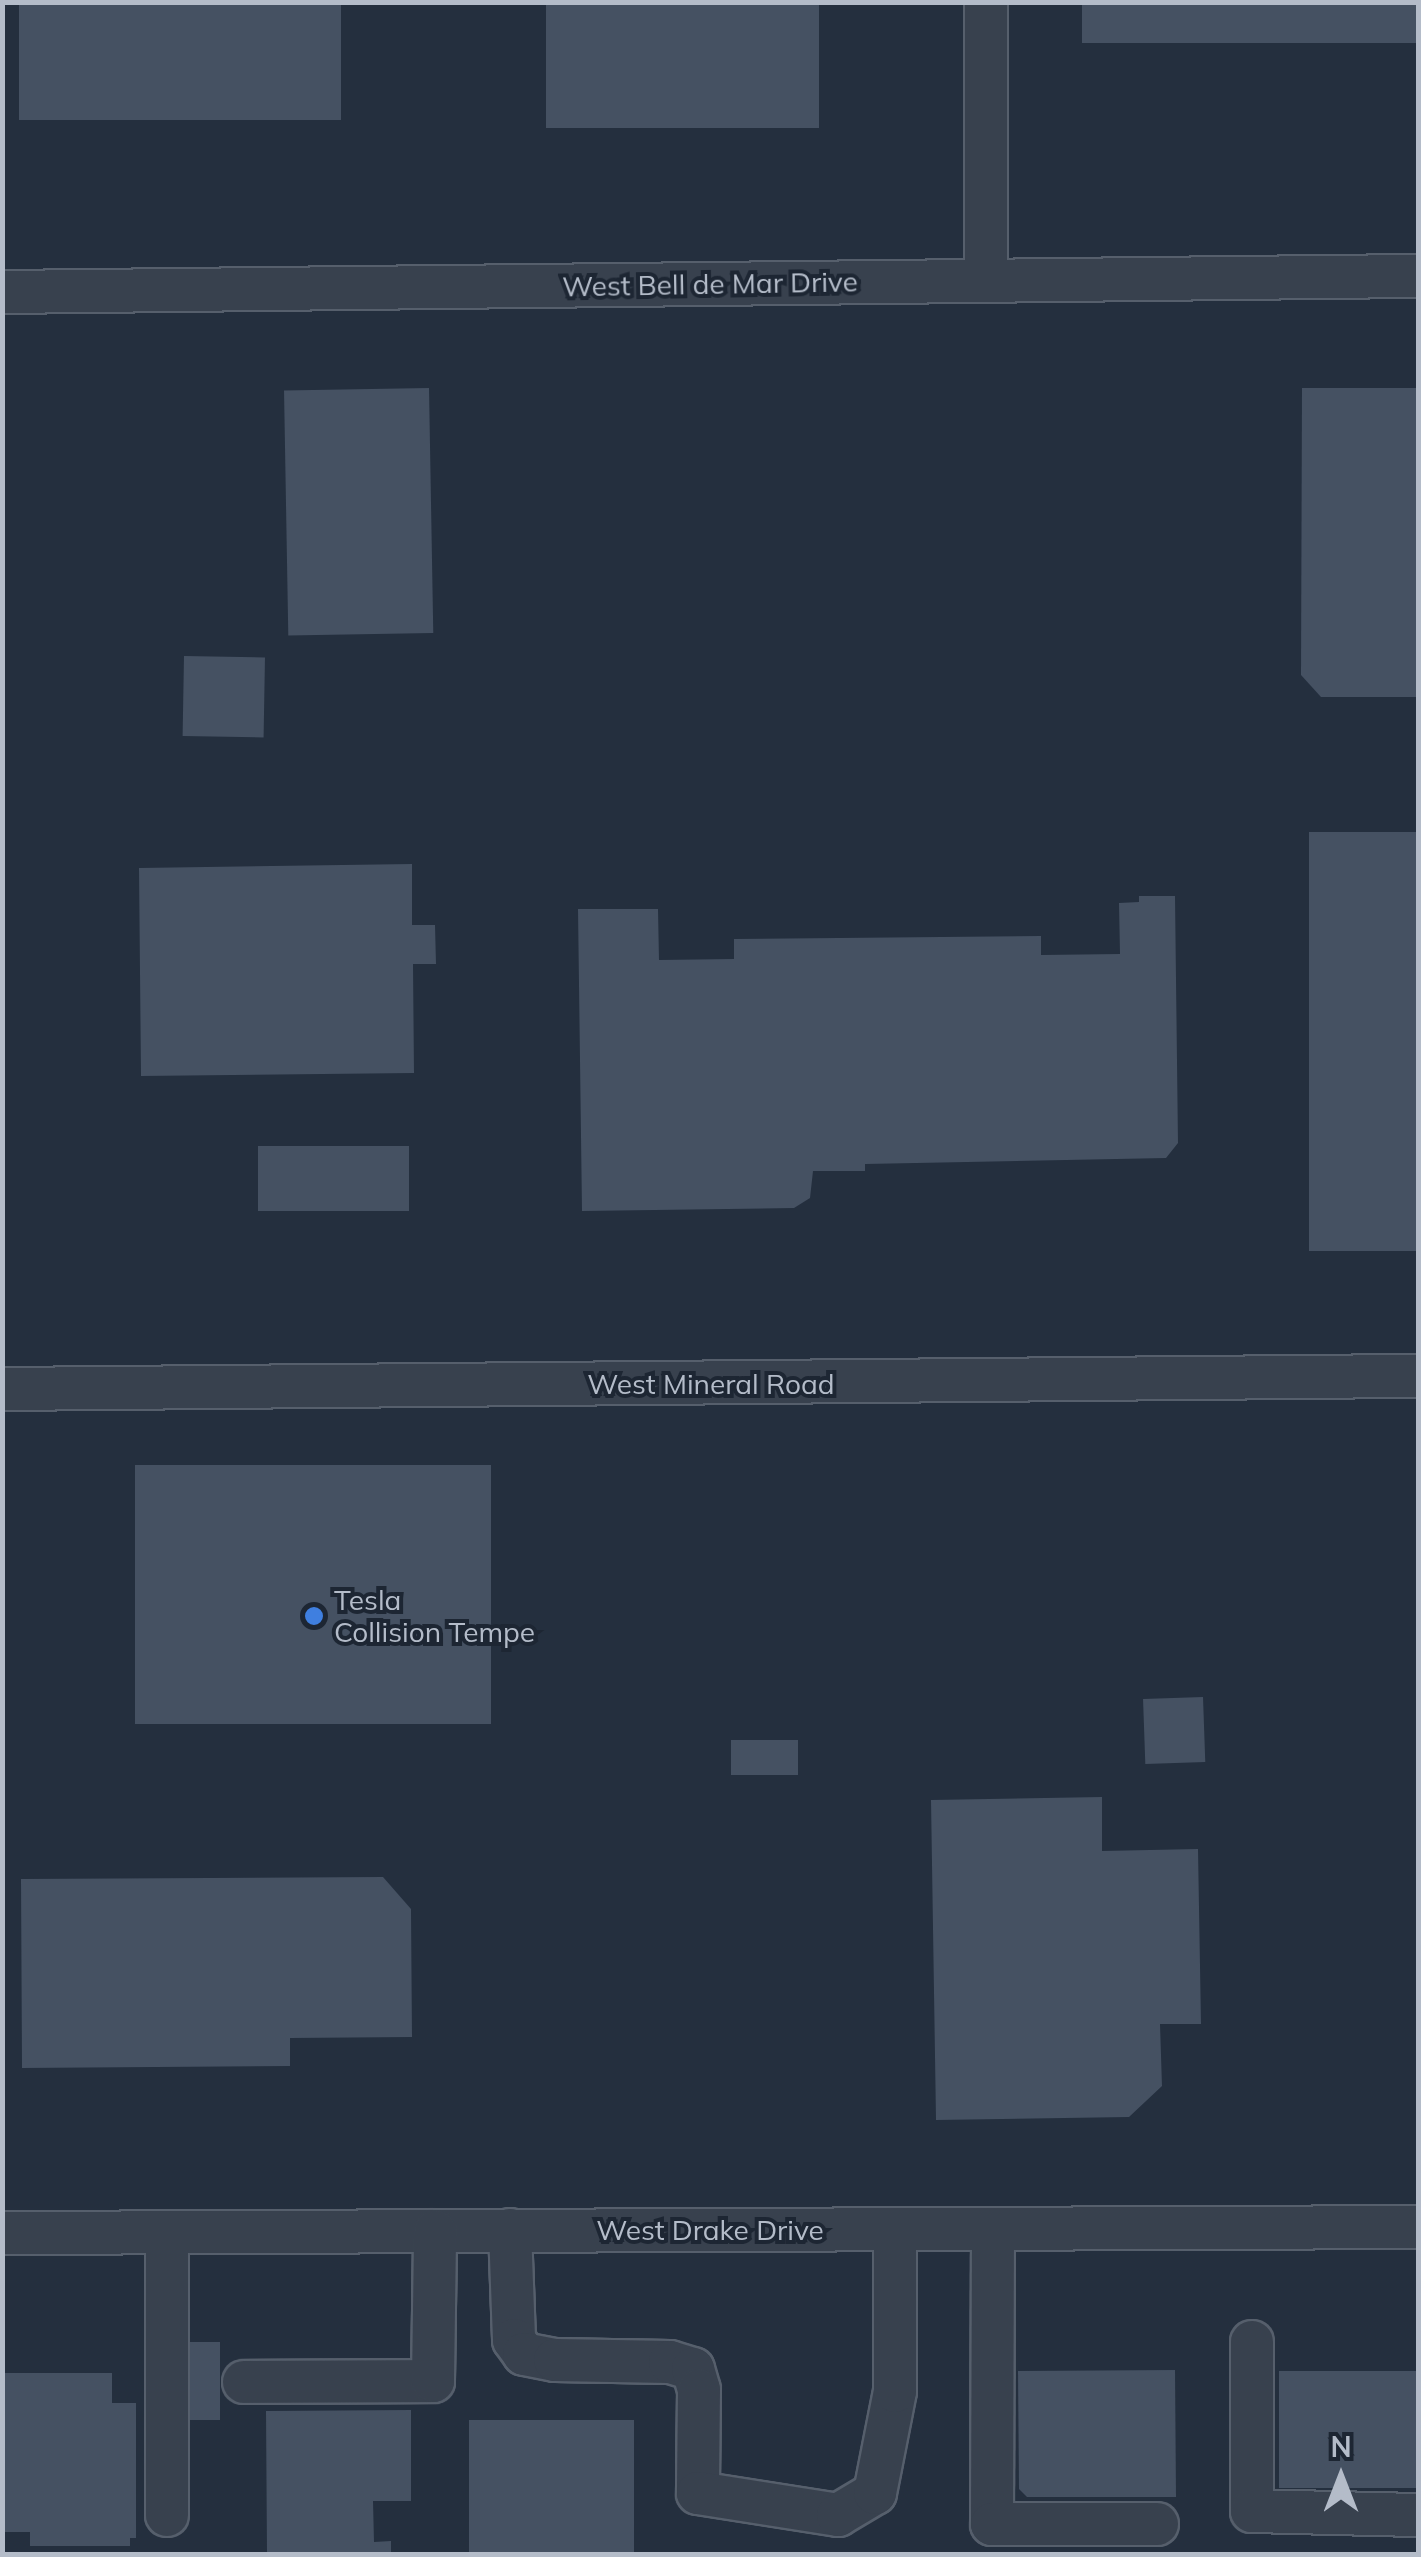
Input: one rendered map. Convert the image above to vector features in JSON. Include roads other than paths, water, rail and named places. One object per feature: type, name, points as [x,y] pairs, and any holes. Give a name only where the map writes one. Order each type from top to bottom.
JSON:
[{"type":"street","points":[[986,2],[986,281]]},
{"type":"street","name":"West Bell de Mar Drive","points":[[2,292],[1418,276]]},
{"type":"street","name":"West Mineral Road","points":[[2,1389],[1418,1376]]},
{"type":"street","name":"West Drake Drive","points":[[2,2234],[1418,2227]]},
{"type":"street","points":[[510,2230],[514,2340],[524,2354],[555,2360],[670,2362],[692,2369],[699,2390],[698,2493],[838,2515],[875,2493],[895,2391],[895,2229]]},
{"type":"street","points":[[992,2229],[992,2524],[1157,2524]]},
{"type":"street","points":[[244,2382],[433,2382],[435,2231]]},
{"type":"street","points":[[168,2233],[168,2515]]},
{"type":"street","points":[[1252,2342],[1252,2511],[1418,2516]]},
{"type":"place","name":"Tesla Collision Tempe","points":[[314,1616]]}]
